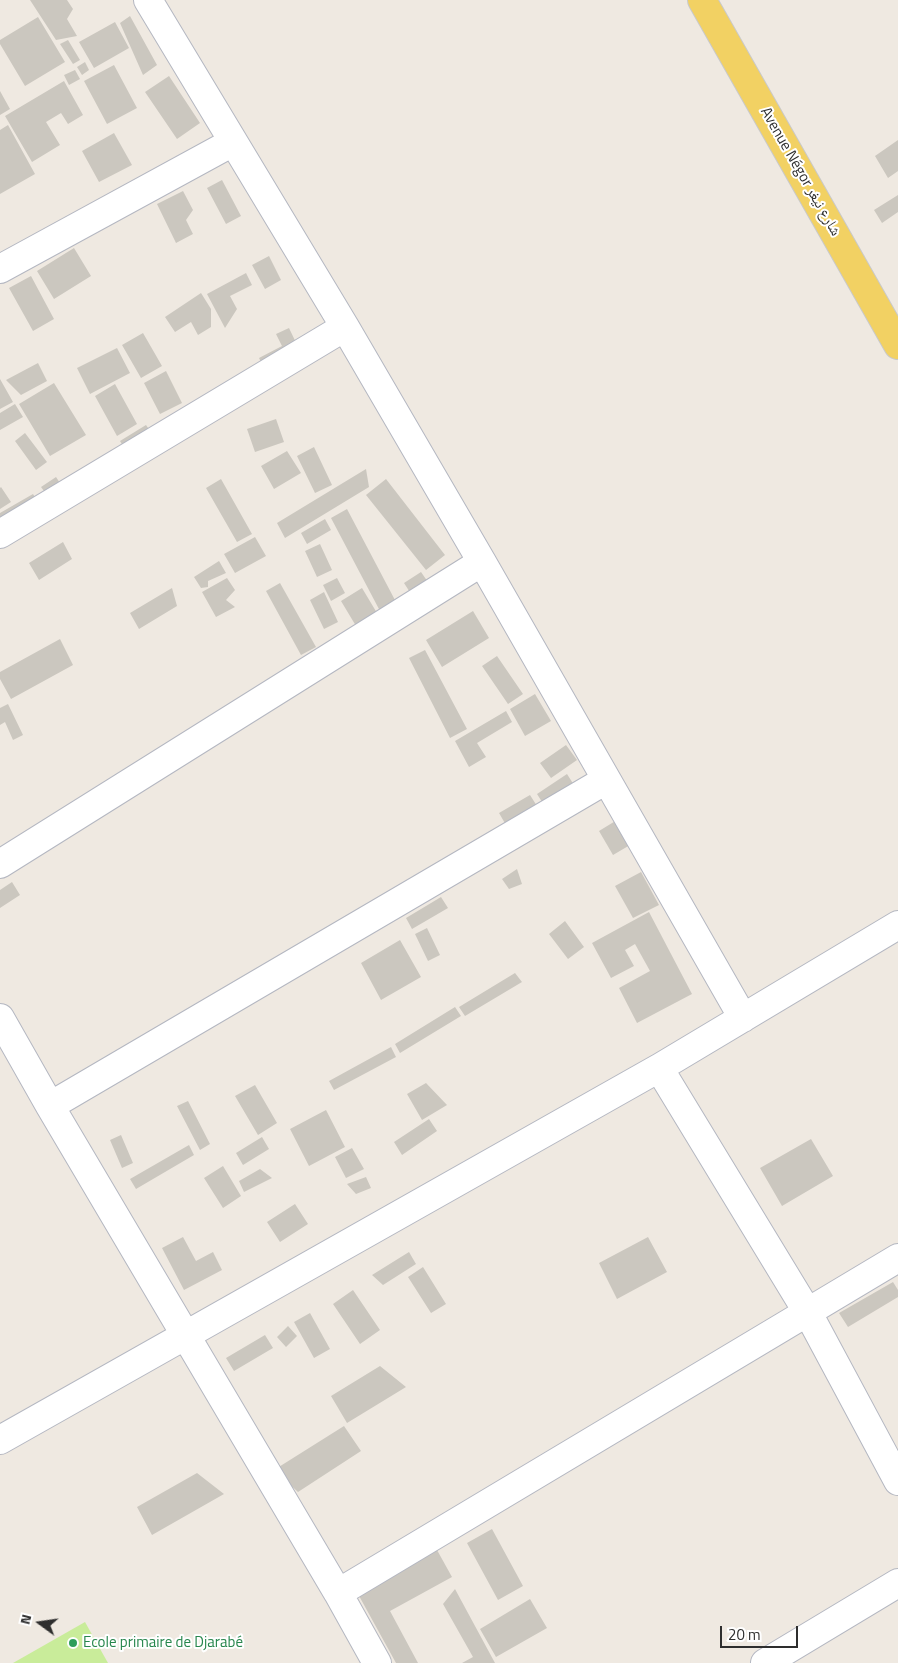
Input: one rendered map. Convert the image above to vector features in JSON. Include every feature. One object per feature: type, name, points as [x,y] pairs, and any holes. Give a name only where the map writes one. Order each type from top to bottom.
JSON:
[{"type":"main road","name":"Avenue Négor شارع نيغر","points":[[702,0],[898,345]]},
{"type":"street","points":[[148,0],[345,327],[743,1018]]},
{"type":"street","points":[[0,269],[233,142]]},
{"type":"street","points":[[0,534],[345,327]]},
{"type":"street","points":[[0,864],[482,562]]},
{"type":"street","points":[[50,1106],[606,780]]},
{"type":"street","points":[[0,1440],[659,1068],[898,925]]},
{"type":"street","points":[[0,1018],[338,1593],[377,1663]]},
{"type":"street","points":[[659,1068],[808,1312],[898,1481]]},
{"type":"street","points":[[338,1593],[898,1258]]},
{"type":"street","points":[[765,1663],[898,1583]]},
{"type":"green space","name":"Ecole primaire de Djarabé","points":[[85,1622],[108,1663],[13,1663]]},
{"type":"building","points":[[30,0],[67,0],[73,9],[67,19],[77,36],[56,40]]},
{"type":"building","points":[[130,16],[157,65],[143,75],[120,23]]},
{"type":"building","points":[[38,17],[65,62],[25,86],[0,44],[0,40]]},
{"type":"building","points":[[115,22],[129,48],[94,68],[79,42]]},
{"type":"building","points":[[68,40],[80,60],[73,64],[60,44]]},
{"type":"building","points":[[85,62],[89,70],[82,75],[77,67]]},
{"type":"building","points":[[114,65],[137,108],[107,124],[84,81]]},
{"type":"building","points":[[75,70],[80,79],[69,85],[64,75]]},
{"type":"building","points":[[169,76],[200,123],[177,139],[145,92]]},
{"type":"building","points":[[64,81],[83,115],[68,124],[61,113],[46,122],[60,145],[32,162],[5,116]]},
{"type":"building","points":[[0,91],[10,109],[0,115]]},
{"type":"building","points":[[8,125],[35,174],[0,194],[0,130]]},
{"type":"building","points":[[114,133],[132,165],[99,182],[82,151]]},
{"type":"building","points":[[898,140],[898,171],[888,178],[875,156]]},
{"type":"building","points":[[222,180],[241,216],[226,224],[207,188]]},
{"type":"building","points":[[183,191],[193,210],[186,220],[193,234],[176,243],[157,204]]},
{"type":"building","points":[[898,195],[898,212],[882,223],[874,210]]},
{"type":"building","points":[[74,248],[91,276],[54,299],[37,271]]},
{"type":"building","points":[[269,256],[281,280],[265,289],[252,265]]},
{"type":"building","points":[[246,273],[252,285],[230,296],[237,309],[225,328],[207,294]]},
{"type":"building","points":[[31,276],[54,319],[33,331],[9,288]]},
{"type":"building","points":[[201,293],[211,309],[211,327],[198,335],[191,322],[175,332],[165,317]]},
{"type":"building","points":[[289,328],[300,351],[264,368],[259,358],[282,346],[276,334]]},
{"type":"building","points":[[143,333],[162,366],[141,378],[122,345]]},
{"type":"building","points":[[117,348],[130,373],[90,394],[77,368]]},
{"type":"building","points":[[38,363],[47,381],[21,395],[6,380]]},
{"type":"building","points":[[166,371],[182,403],[160,414],[144,383]]},
{"type":"building","points":[[0,379],[13,402],[0,409]]},
{"type":"building","points":[[54,383],[86,435],[50,456],[19,404]]},
{"type":"building","points":[[115,384],[137,424],[117,436],[95,396]]},
{"type":"building","points":[[15,404],[23,417],[0,430],[0,413]]},
{"type":"building","points":[[276,419],[284,442],[255,452],[247,429]]},
{"type":"building","points":[[146,425],[155,438],[128,454],[120,441]]},
{"type":"building","points":[[25,433],[47,462],[36,470],[15,441]]},
{"type":"building","points":[[314,447],[332,485],[315,493],[297,456]]},
{"type":"building","points":[[287,451],[301,473],[274,489],[261,466]]},
{"type":"building","points":[[366,469],[369,487],[285,538],[277,523]]},
{"type":"building","points":[[56,477],[64,489],[50,499],[41,487]]},
{"type":"building","points":[[221,479],[252,534],[237,542],[206,488]]},
{"type":"building","points":[[386,479],[445,555],[426,570],[366,495]]},
{"type":"building","points":[[0,488],[11,502],[0,509]]},
{"type":"building","points":[[33,494],[40,505],[0,526],[0,513]]},
{"type":"building","points":[[347,509],[396,602],[380,611],[331,518]]},
{"type":"building","points":[[325,519],[331,530],[307,544],[301,533]]},
{"type":"building","points":[[255,537],[266,556],[235,573],[224,554]]},
{"type":"building","points":[[63,542],[72,559],[39,580],[29,563]]},
{"type":"building","points":[[320,544],[332,570],[317,577],[305,551]]},
{"type":"building","points":[[219,561],[226,573],[208,581],[208,587],[201,588],[194,577]]},
{"type":"building","points":[[421,572],[430,585],[413,597],[404,583]]},
{"type":"building","points":[[227,578],[235,590],[226,600],[235,607],[216,617],[202,592]]},
{"type":"building","points":[[337,578],[345,593],[331,601],[323,585]]},
{"type":"building","points":[[280,583],[316,647],[301,655],[266,591]]},
{"type":"building","points":[[172,588],[177,606],[139,629],[130,613]]},
{"type":"building","points":[[362,588],[377,613],[356,626],[341,601]]},
{"type":"building","points":[[324,592],[338,622],[324,629],[310,600]]},
{"type":"building","points":[[473,611],[489,638],[442,667],[426,640]]},
{"type":"building","points":[[60,639],[73,665],[11,699],[0,679],[0,672]]},
{"type":"building","points":[[425,650],[467,729],[450,738],[409,658]]},
{"type":"building","points":[[497,656],[523,694],[508,704],[482,666]]},
{"type":"building","points":[[535,694],[551,721],[525,736],[510,709]]},
{"type":"building","points":[[8,704],[23,735],[13,740],[5,722],[0,725],[0,708]]},
{"type":"building","points":[[506,711],[512,722],[477,743],[486,757],[469,767],[455,741]]},
{"type":"building","points":[[566,745],[577,760],[551,778],[540,763]]},
{"type":"building","points":[[567,774],[574,785],[544,805],[537,794]]},
{"type":"building","points":[[530,795],[537,806],[506,825],[499,813]]},
{"type":"building","points":[[617,820],[630,845],[613,855],[599,831]]},
{"type":"building","points":[[517,869],[522,884],[509,889],[502,879]]},
{"type":"building","points":[[641,872],[659,905],[633,918],[615,886]]},
{"type":"building","points":[[12,882],[20,895],[0,908],[0,890]]},
{"type":"building","points":[[441,897],[448,908],[412,929],[406,918]]},
{"type":"building","points":[[649,912],[692,994],[637,1023],[619,988],[650,971],[635,944],[625,950],[634,966],[611,978],[592,943]]},
{"type":"building","points":[[565,921],[584,947],[568,959],[549,934]]},
{"type":"building","points":[[427,928],[440,955],[428,961],[415,934]]},
{"type":"building","points":[[400,940],[421,977],[381,1000],[361,963]]},
{"type":"building","points":[[515,973],[522,982],[465,1016],[459,1007]]},
{"type":"building","points":[[455,1007],[461,1016],[400,1053],[395,1044]]},
{"type":"building","points":[[391,1047],[396,1057],[334,1090],[329,1081]]},
{"type":"building","points":[[426,1083],[447,1105],[422,1120],[407,1094]]},
{"type":"building","points":[[255,1085],[277,1123],[258,1135],[235,1096]]},
{"type":"building","points":[[188,1101],[210,1144],[200,1150],[177,1106]]},
{"type":"building","points":[[326,1110],[345,1147],[309,1166],[290,1129]]},
{"type":"building","points":[[429,1119],[437,1131],[402,1155],[394,1142]]},
{"type":"building","points":[[121,1135],[133,1163],[122,1168],[110,1140]]},
{"type":"building","points":[[262,1137],[269,1149],[243,1165],[236,1153]]},
{"type":"building","points":[[811,1139],[833,1176],[782,1206],[760,1168]]},
{"type":"building","points":[[189,1145],[194,1155],[136,1189],[130,1179]]},
{"type":"building","points":[[352,1148],[364,1169],[346,1178],[335,1157]]},
{"type":"building","points":[[223,1166],[241,1196],[223,1208],[204,1178]]},
{"type":"building","points":[[260,1169],[272,1178],[244,1192],[239,1181]]},
{"type":"building","points":[[366,1177],[371,1188],[356,1194],[347,1184]]},
{"type":"building","points":[[295,1204],[308,1224],[280,1242],[267,1222]]},
{"type":"building","points":[[183,1237],[196,1261],[213,1252],[222,1270],[184,1290],[162,1248]]},
{"type":"building","points":[[648,1237],[667,1272],[617,1299],[599,1263]]},
{"type":"building","points":[[409,1252],[416,1264],[383,1285],[372,1275]]},
{"type":"building","points":[[423,1267],[446,1304],[431,1313],[408,1277]]},
{"type":"building","points":[[893,1282],[898,1290],[898,1297],[848,1327],[839,1313]]},
{"type":"building","points":[[353,1290],[380,1330],[360,1344],[333,1304]]},
{"type":"building","points":[[310,1313],[330,1349],[314,1358],[294,1322]]},
{"type":"building","points":[[288,1326],[297,1336],[286,1347],[277,1337]]},
{"type":"building","points":[[265,1335],[273,1348],[234,1371],[226,1358]]},
{"type":"building","points":[[380,1366],[406,1387],[347,1423],[331,1396]]},
{"type":"building","points":[[344,1426],[361,1451],[298,1492],[274,1470]]},
{"type":"building","points":[[197,1473],[224,1494],[152,1535],[137,1507]]},
{"type":"building","points":[[492,1529],[523,1586],[498,1600],[467,1543]]},
{"type":"building","points":[[437,1550],[452,1577],[390,1611],[418,1663],[396,1663],[358,1594]]},
{"type":"building","points":[[455,1589],[495,1663],[462,1663],[473,1657],[443,1604]]},
{"type":"building","points":[[530,1599],[547,1628],[496,1657],[480,1629]]},
{"type":"place","name":"Ecole primaire de Djarabé","points":[[73,1643]]}]
